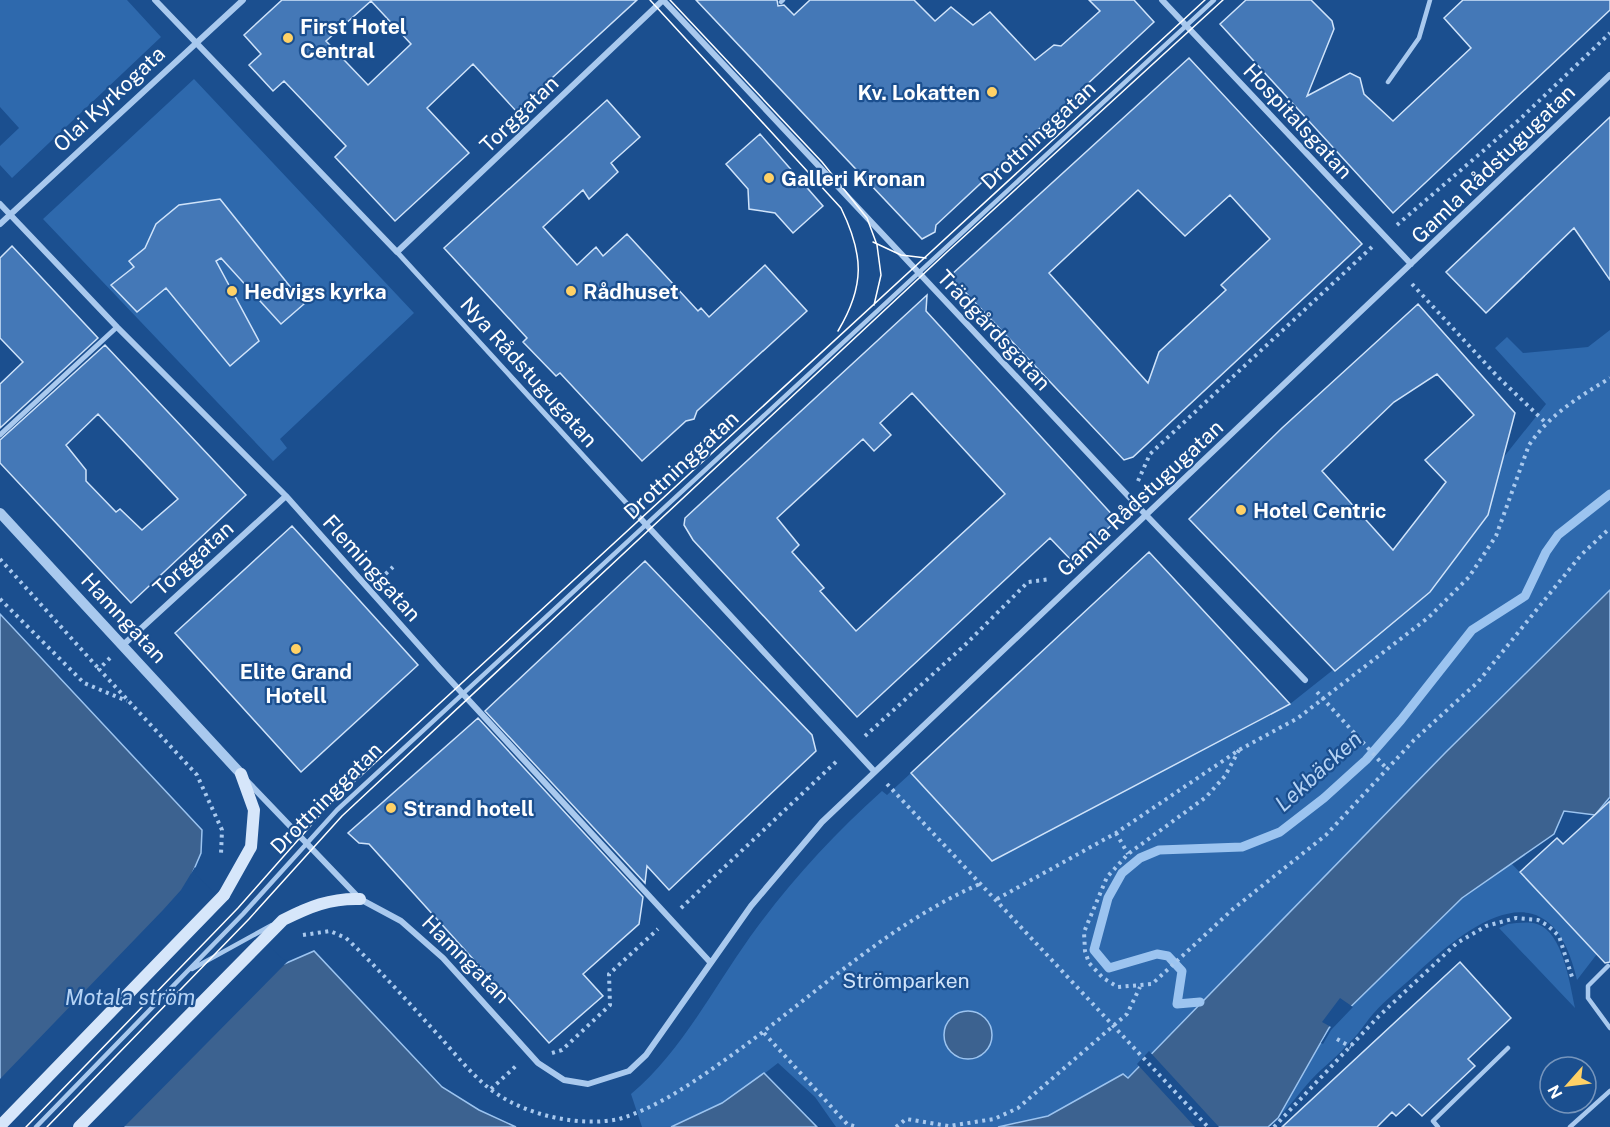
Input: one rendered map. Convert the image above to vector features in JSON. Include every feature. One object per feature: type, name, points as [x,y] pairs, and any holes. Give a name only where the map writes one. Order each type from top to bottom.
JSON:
[{"type":"main road","name":"Drottninggatan","points":[[0,1126],[224,895],[251,847],[254,810],[241,774]]},
{"type":"main road","name":"Drottninggatan","points":[[79,1127],[263,933],[283,920],[317,904],[337,898],[360,899]]},
{"type":"street","name":"Nya Rådstugugatan","points":[[155,0],[397,252],[874,771]]},
{"type":"street","name":"Olai Kyrkogata","points":[[0,224],[243,0]]},
{"type":"street","name":"Torggatan","points":[[397,252],[663,0]]},
{"type":"street","name":"Trädgårdsgatan","points":[[663,0],[1146,515],[1305,680]]},
{"type":"street","name":"Hospitalsgatan","points":[[1162,0],[1411,264]]},
{"type":"street","name":"Gamla Rådstugugatan","points":[[710,962],[751,906],[822,822],[1610,75]]},
{"type":"street","name":"Fleminggatan","points":[[0,204],[117,327],[286,496],[463,694],[710,962]]},
{"type":"street","points":[[0,435],[117,327]]},
{"type":"street","name":"Torggatan","points":[[123,645],[286,496]]},
{"type":"street","name":"Hamngatan","points":[[0,513],[360,899],[401,921],[444,958],[530,1054],[564,1080],[588,1084],[629,1071],[663,1034],[710,962]]},
{"type":"lane","name":"Drottninggatan","points":[[36,1127],[243,914],[305,842],[643,521],[918,273],[1214,0]]},
{"type":"lane","points":[[1388,82],[1419,38],[1430,0]]},
{"type":"lane","name":"Drottninggatan","points":[[187,972],[263,933]]},
{"type":"lane","points":[[1608,966],[1588,987],[1588,998],[1610,1028]]},
{"type":"lane","points":[[1438,1127],[1433,1121],[1508,1048]]},
{"type":"lane","points":[[1570,1127],[1610,1091]]},
{"type":"path","points":[[1137,505],[1139,476],[1150,454],[1384,236],[1433,197],[1519,120],[1610,33]]},
{"type":"path","points":[[1402,273],[1499,378],[1546,423]]},
{"type":"path","points":[[997,899],[1116,833],[1239,750],[1299,718],[1429,617],[1469,577],[1496,536],[1529,445],[1546,423],[1567,404],[1610,378]]},
{"type":"path","points":[[1239,750],[1225,776],[1206,797],[1128,854],[1107,877],[1084,932],[1085,951],[1089,963],[1103,978],[1118,987],[1140,987],[1152,984],[1162,977],[1233,909],[1326,835],[1387,769],[1478,682],[1581,555],[1610,528]]},
{"type":"path","points":[[0,559],[197,776],[222,830],[221,853],[217,862]]},
{"type":"path","points":[[491,1089],[539,1046],[553,1053],[562,1050],[610,1005],[609,974],[852,747],[966,645],[1028,582],[1058,577]]},
{"type":"path","points":[[0,599],[84,683],[128,701]]},
{"type":"path","points":[[99,669],[123,645]]},
{"type":"path","points":[[1305,680],[1387,769]]},
{"type":"path","points":[[874,771],[982,883],[1208,1127]]},
{"type":"path","points":[[1116,833],[1128,854]]},
{"type":"path","points":[[300,936],[319,931],[346,938],[491,1089],[536,1114],[578,1122],[617,1120],[657,1104],[764,1032],[895,930],[954,895],[982,883]]},
{"type":"path","points":[[1274,1127],[1291,1113],[1315,1081],[1379,1016],[1457,943],[1486,926],[1516,918],[1538,920],[1559,936]]},
{"type":"path","points":[[896,1127],[906,1119],[950,1126],[994,1119],[1018,1108],[1127,1014],[1140,987]]},
{"type":"path","points":[[764,1032],[847,1124],[857,1127]]},
{"type":"path","points":[[1337,1039],[1351,1047]]},
{"type":"green space","points":[[0,0],[127,0],[161,37],[12,178],[0,165],[0,146],[19,128],[0,107]]},
{"type":"green space","points":[[194,79],[414,313],[280,439],[287,448],[273,461],[43,219]]},
{"type":"green space","name":"Strömparken","points":[[1610,330],[1610,590],[1446,752],[1127,1078],[1123,1074],[1048,1116],[998,1127],[836,1127],[815,1097],[778,1063],[726,1101],[696,1118],[670,1127],[642,1127],[631,1094],[666,1059],[750,937],[780,898],[846,825],[882,791],[887,795],[911,773],[992,861],[1290,704],[1430,593],[1488,515],[1503,458],[1546,404],[1495,348],[1507,337],[1523,353],[1588,347]]},
{"type":"green space","points":[[1511,863],[1597,954],[1577,980],[1565,945],[1549,923],[1530,913],[1509,914],[1486,922],[1439,953],[1383,1003],[1353,1039],[1311,1080],[1278,1118],[1329,1028],[1462,898]]},
{"type":"green space","points":[[1526,922],[1537,924],[1553,937],[1564,960],[1575,1008],[1499,928],[1508,924]]},
{"type":"water","points":[[1610,590],[1610,797],[1595,815],[1564,811],[1554,834],[1462,898],[1329,1028],[1278,1118],[1268,1127],[998,1127],[1048,1116],[1123,1074],[1128,1078],[1446,752]]},
{"type":"water","name":"Motala ström","points":[[0,614],[202,830],[201,853],[192,874],[284,964],[314,951],[442,1087],[479,1110],[516,1127],[29,1127],[0,1100]]},
{"type":"water","points":[[968,1011],[985,1018],[992,1035],[985,1052],[968,1059],[951,1052],[944,1035],[951,1018]]},
{"type":"water","points":[[764,1073],[817,1127],[671,1127],[722,1103]]},
{"type":"pier","points":[[195,867],[197,869],[195,874],[284,960],[290,959],[124,1127],[25,1127],[0,1104],[0,1079],[163,910],[181,890]]},
{"type":"pier","points":[[1340,998],[1353,1007],[1331,1030],[1323,1044],[1321,1043],[1331,1027],[1322,1022]]},
{"type":"pier","points":[[1149,1051],[1219,1127],[1195,1127],[1137,1064]]},
{"type":"building","points":[[282,0],[637,0],[516,111],[473,64],[427,108],[469,153],[395,221],[335,157],[346,146],[284,81],[273,91],[249,65],[261,54],[244,35]],"holes":[[[371,1],[411,44],[368,85],[326,41]]]},
{"type":"building","name":"Kv. Lokatten","points":[[696,0],[777,0],[778,6],[784,5],[794,15],[810,0],[914,0],[935,21],[951,7],[973,25],[990,12],[1035,60],[1054,45],[1061,46],[1100,11],[1089,0],[1134,0],[1154,22],[936,225],[935,232],[922,239]]},
{"type":"building","points":[[1246,0],[1311,0],[1332,21],[1334,29],[1307,96],[1350,73],[1360,78],[1364,94],[1393,121],[1471,48],[1444,18],[1463,0],[1610,0],[1610,10],[1393,213],[1220,24]]},
{"type":"building","points":[[1189,58],[1362,244],[1133,457],[1124,460],[950,276]],"holes":[[[1138,190],[1185,236],[1230,195],[1270,239],[1221,285],[1226,290],[1159,352],[1148,383],[1049,273]]]},
{"type":"building","name":"Rådhuset","points":[[607,100],[640,137],[611,163],[618,172],[589,199],[583,190],[543,227],[577,265],[596,247],[603,256],[627,234],[698,311],[701,308],[709,317],[765,265],[807,311],[697,411],[694,419],[686,421],[642,461],[560,373],[556,376],[523,342],[527,338],[444,248]]},
{"type":"building","points":[[1610,117],[1610,280],[1574,228],[1486,313],[1446,272]]},
{"type":"building","name":"Galleri Kronan","points":[[760,134],[823,206],[793,233],[775,213],[749,209],[748,189],[726,164]]},
{"type":"building","name":"Hedvigs kyrka","points":[[220,199],[304,304],[281,324],[221,258],[216,261],[259,341],[230,366],[166,288],[137,312],[111,285],[134,267],[129,261],[145,248],[156,224],[179,205]]},
{"type":"building","points":[[12,246],[98,338],[0,428],[0,384],[23,362],[0,338],[0,258]]},
{"type":"building","points":[[927,295],[926,311],[1117,520],[1072,561],[1050,538],[857,717],[693,540],[684,525],[685,518]],"holes":[[[912,393],[1005,494],[856,631],[820,591],[824,588],[792,552],[799,545],[777,518],[863,439],[874,451],[891,435],[880,423]]]},
{"type":"building","points":[[1418,304],[1515,413],[1488,515],[1430,592],[1335,671],[1189,519],[1282,428]],"holes":[[[1437,374],[1474,415],[1425,460],[1446,482],[1393,550],[1322,471],[1394,402]]]},
{"type":"building","points":[[105,345],[246,495],[131,603],[0,463],[0,440]],"holes":[[[98,414],[178,499],[142,530],[120,509],[116,512],[86,481],[86,470],[66,445]]]},
{"type":"building","name":"Elite Grand Hotell","points":[[292,526],[418,665],[301,772],[175,633]]},
{"type":"building","points":[[1149,552],[1290,704],[992,861],[911,773]]},
{"type":"building","points":[[645,561],[812,735],[816,751],[669,890],[647,866],[645,883],[485,711]]},
{"type":"building","points":[[478,718],[643,897],[639,924],[583,974],[603,996],[549,1043],[369,844],[359,843],[348,833]]},
{"type":"building","points":[[1610,801],[1610,962],[1605,963],[1520,872],[1557,838],[1563,844]]},
{"type":"building","points":[[1460,962],[1511,1018],[1468,1059],[1475,1066],[1422,1116],[1409,1104],[1396,1116],[1392,1112],[1377,1127],[1282,1127]]},
{"type":"waterway","name":"Lekbäcken","points":[[1200,1002],[1177,1004],[1182,971],[1168,956],[1157,954],[1109,968],[1094,950],[1108,898],[1122,873],[1140,858],[1159,850],[1242,847],[1280,832],[1324,798],[1366,760],[1401,720],[1472,630],[1525,596],[1546,552],[1558,535],[1610,494]]},
{"type":"tram line","points":[[650,0],[841,208],[854,241],[858,270],[853,299],[838,331]]},
{"type":"tram line","points":[[670,0],[822,162],[867,218],[877,245],[881,275],[874,305]]},
{"type":"tram line","points":[[26,1127],[238,908],[328,806],[1205,0]]},
{"type":"tram line","points":[[47,1127],[249,919],[342,816],[947,252],[1223,0]]},
{"type":"tram line","points":[[873,242],[901,255],[926,258]]},
{"type":"place","name":"First Hotel Central","points":[[288,38]]},
{"type":"place","name":"Kv. Lokatten","points":[[992,92]]},
{"type":"place","name":"Galleri Kronan","points":[[769,178]]},
{"type":"place","name":"Hedvigs kyrka","points":[[232,291]]},
{"type":"place","name":"Rådhuset","points":[[571,291]]},
{"type":"place","name":"Hotel Centric","points":[[1241,510]]},
{"type":"place","name":"Elite Grand Hotell","points":[[296,649]]},
{"type":"place","name":"Strand hotell","points":[[391,808]]}]
